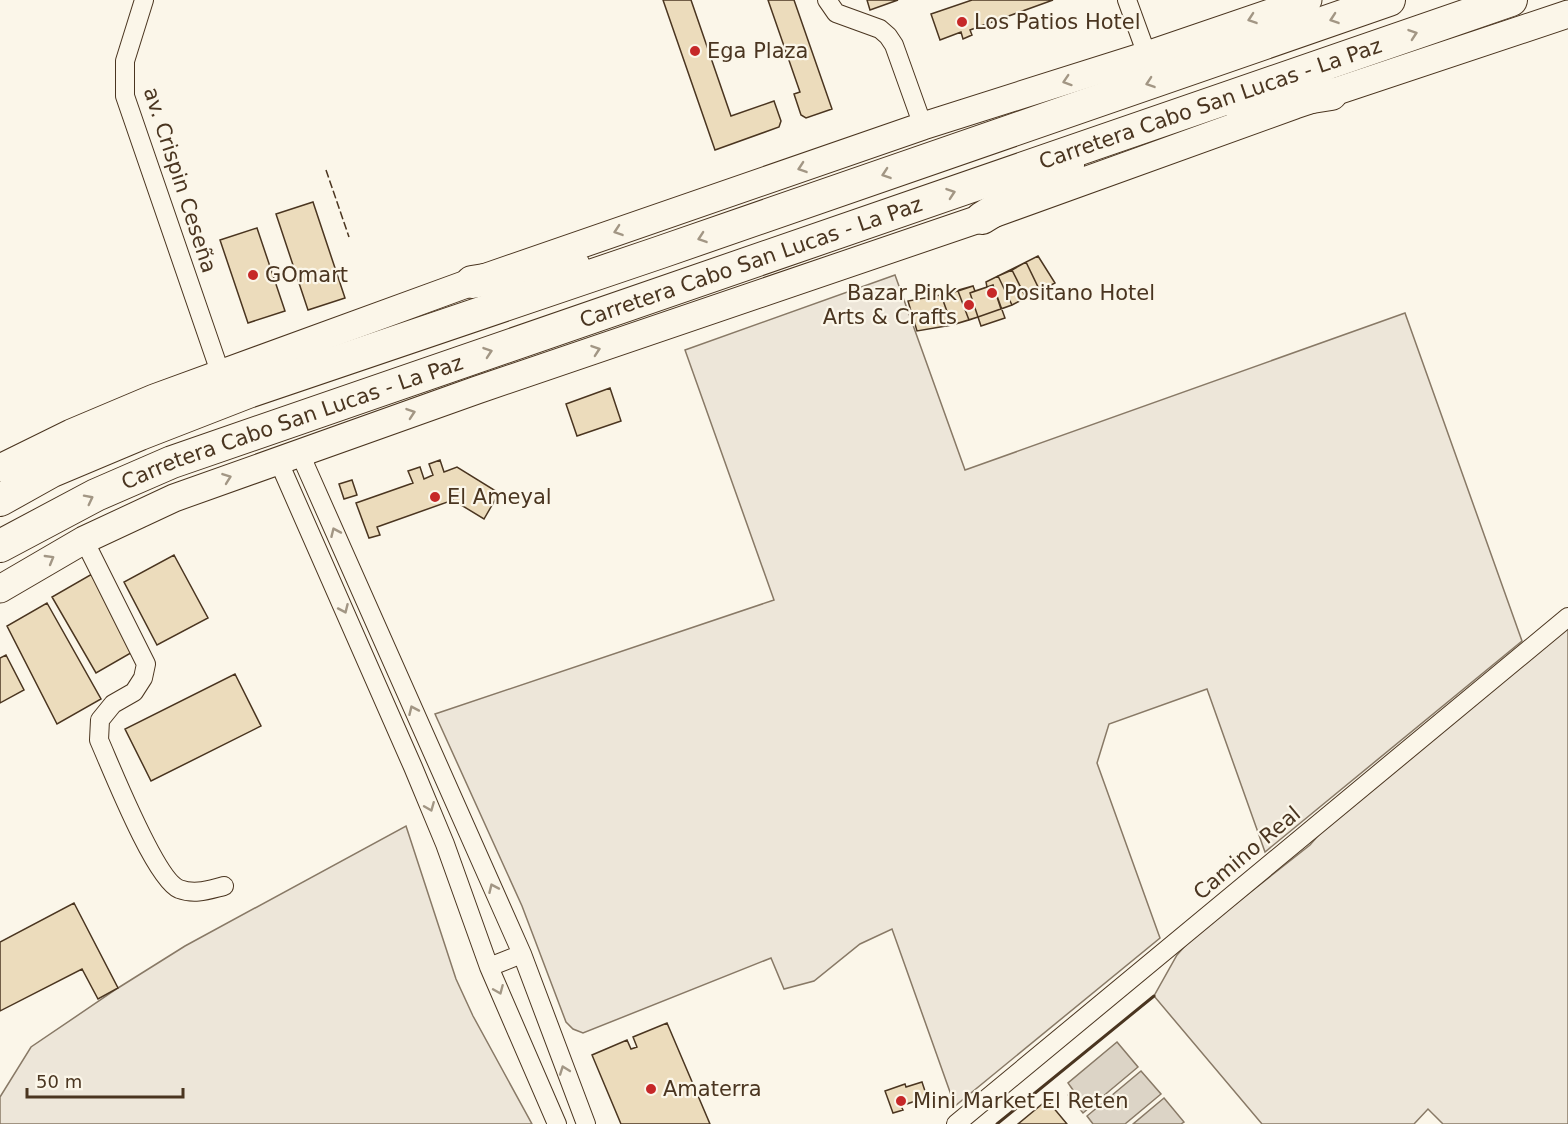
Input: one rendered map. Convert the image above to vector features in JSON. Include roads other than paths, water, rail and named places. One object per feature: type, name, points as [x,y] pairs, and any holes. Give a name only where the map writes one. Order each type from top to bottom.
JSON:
[{"type":"highway","name":"Carretera Cabo San Lucas - La Paz","points":[[0,500],[52,471],[248,392],[1389,0]]},
{"type":"highway","name":"Carretera Cabo San Lucas - La Paz","points":[[0,546],[96,495],[172,462],[1511,0]]},
{"type":"highway","points":[[1158,121],[1330,93]]},
{"type":"highway","points":[[982,218],[1119,134]]},
{"type":"highway","points":[[472,282],[661,252]]},
{"type":"main road","points":[[0,468],[71,433],[220,372],[923,126],[1147,55],[1308,0]]},
{"type":"main road","points":[[0,589],[84,540],[174,498],[312,448],[982,218],[1330,93],[1568,14]]},
{"type":"street","name":"av. Crispin Ceseña","points":[[144,0],[125,61],[125,96],[220,372]]},
{"type":"street","points":[[827,0],[836,13],[880,29],[888,36],[894,45],[923,126]]},
{"type":"street","points":[[1127,0],[1147,55]]},
{"type":"street","points":[[312,448],[305,456],[305,465],[522,954],[586,1124]]},
{"type":"street","points":[[278,460],[413,767],[445,844],[489,967],[558,1124]]},
{"type":"street","points":[[84,540],[146,664],[143,678],[134,692],[113,705],[100,720],[99,740],[150,855],[176,888],[197,893],[224,886]]},
{"type":"street","name":"Camino Real","points":[[956,1124],[1568,617]]},
{"type":"street","points":[[413,767],[434,758]]},
{"type":"street","points":[[489,967],[522,954]]},
{"type":"place","name":"Los Patios Hotel","points":[[962,22]]},
{"type":"place","name":"Ega Plaza","points":[[695,51]]},
{"type":"place","name":"GOmart","points":[[253,275]]},
{"type":"place","name":"Positano Hotel","points":[[992,293]]},
{"type":"place","name":"Bazar Pink Arts & Crafts","points":[[969,305]]},
{"type":"place","name":"El Ameyal","points":[[435,497]]},
{"type":"place","name":"Amaterra","points":[[651,1089]]},
{"type":"place","name":"Mini Market El Reten","points":[[901,1101]]}]
